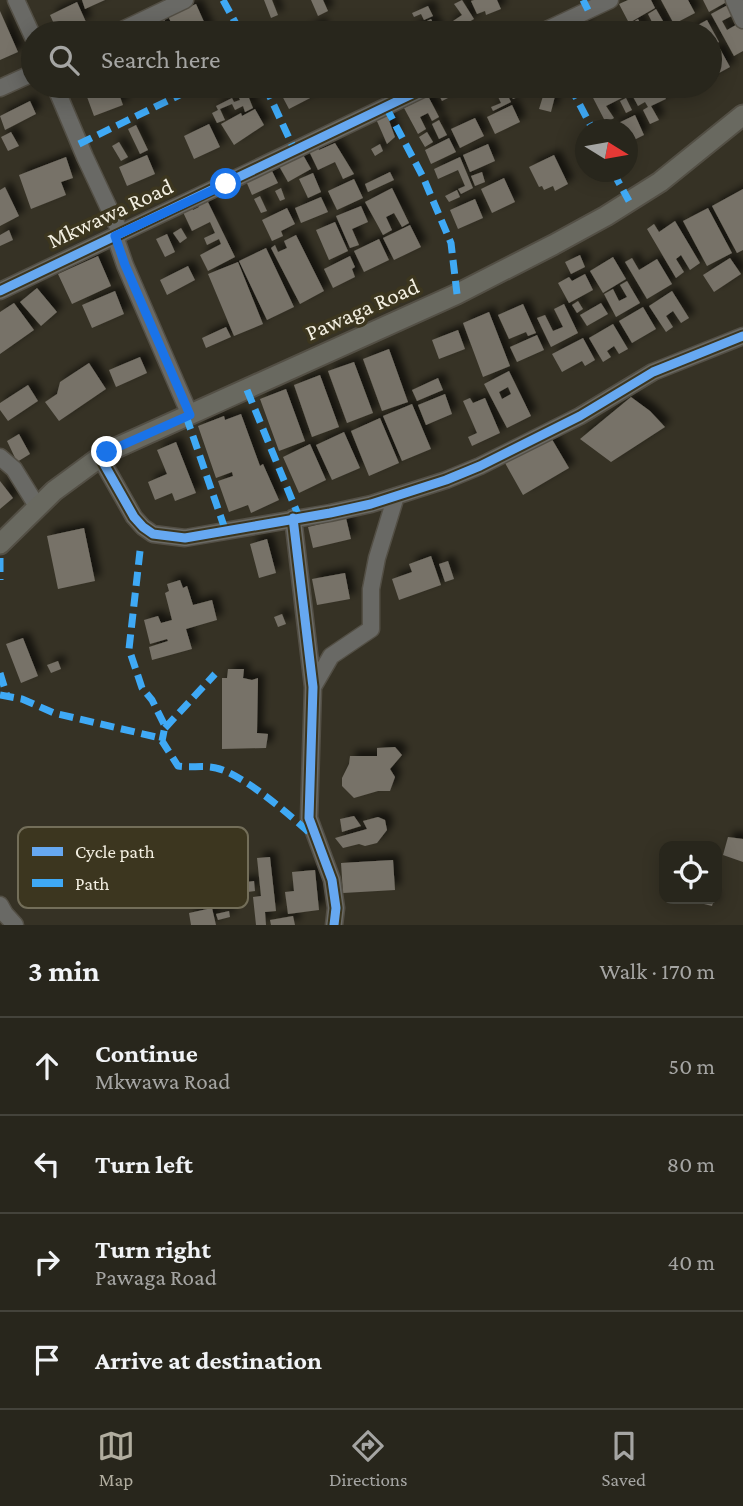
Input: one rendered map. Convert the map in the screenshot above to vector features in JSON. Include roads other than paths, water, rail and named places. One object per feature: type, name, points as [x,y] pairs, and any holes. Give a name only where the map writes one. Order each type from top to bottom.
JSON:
[{"type":"main road","name":"Pawaga Road","points":[[0,544],[37,506],[100,457],[457,294],[606,216],[660,182],[743,115]]},
{"type":"street","points":[[16,0],[26,21]]},
{"type":"street","points":[[141,21],[186,0]]},
{"type":"street","points":[[565,21],[610,0]]},
{"type":"street","points":[[734,0],[743,20]]},
{"type":"street","points":[[0,88],[21,78]]},
{"type":"street","points":[[60,98],[118,235],[125,265],[190,415]]},
{"type":"street","name":"Mkwawa Road","points":[[0,291],[404,98]]},
{"type":"street","points":[[100,457],[134,517],[153,534],[185,538],[251,528],[330,513],[446,480],[551,431],[653,372],[743,336]]},
{"type":"street","points":[[0,457],[14,469],[37,506]]},
{"type":"street","points":[[313,687],[331,656],[371,629],[371,589],[396,496]]},
{"type":"street","points":[[293,518],[313,687],[309,818],[332,880],[336,908],[334,925]]},
{"type":"street","points":[[0,905],[15,925]]}]
